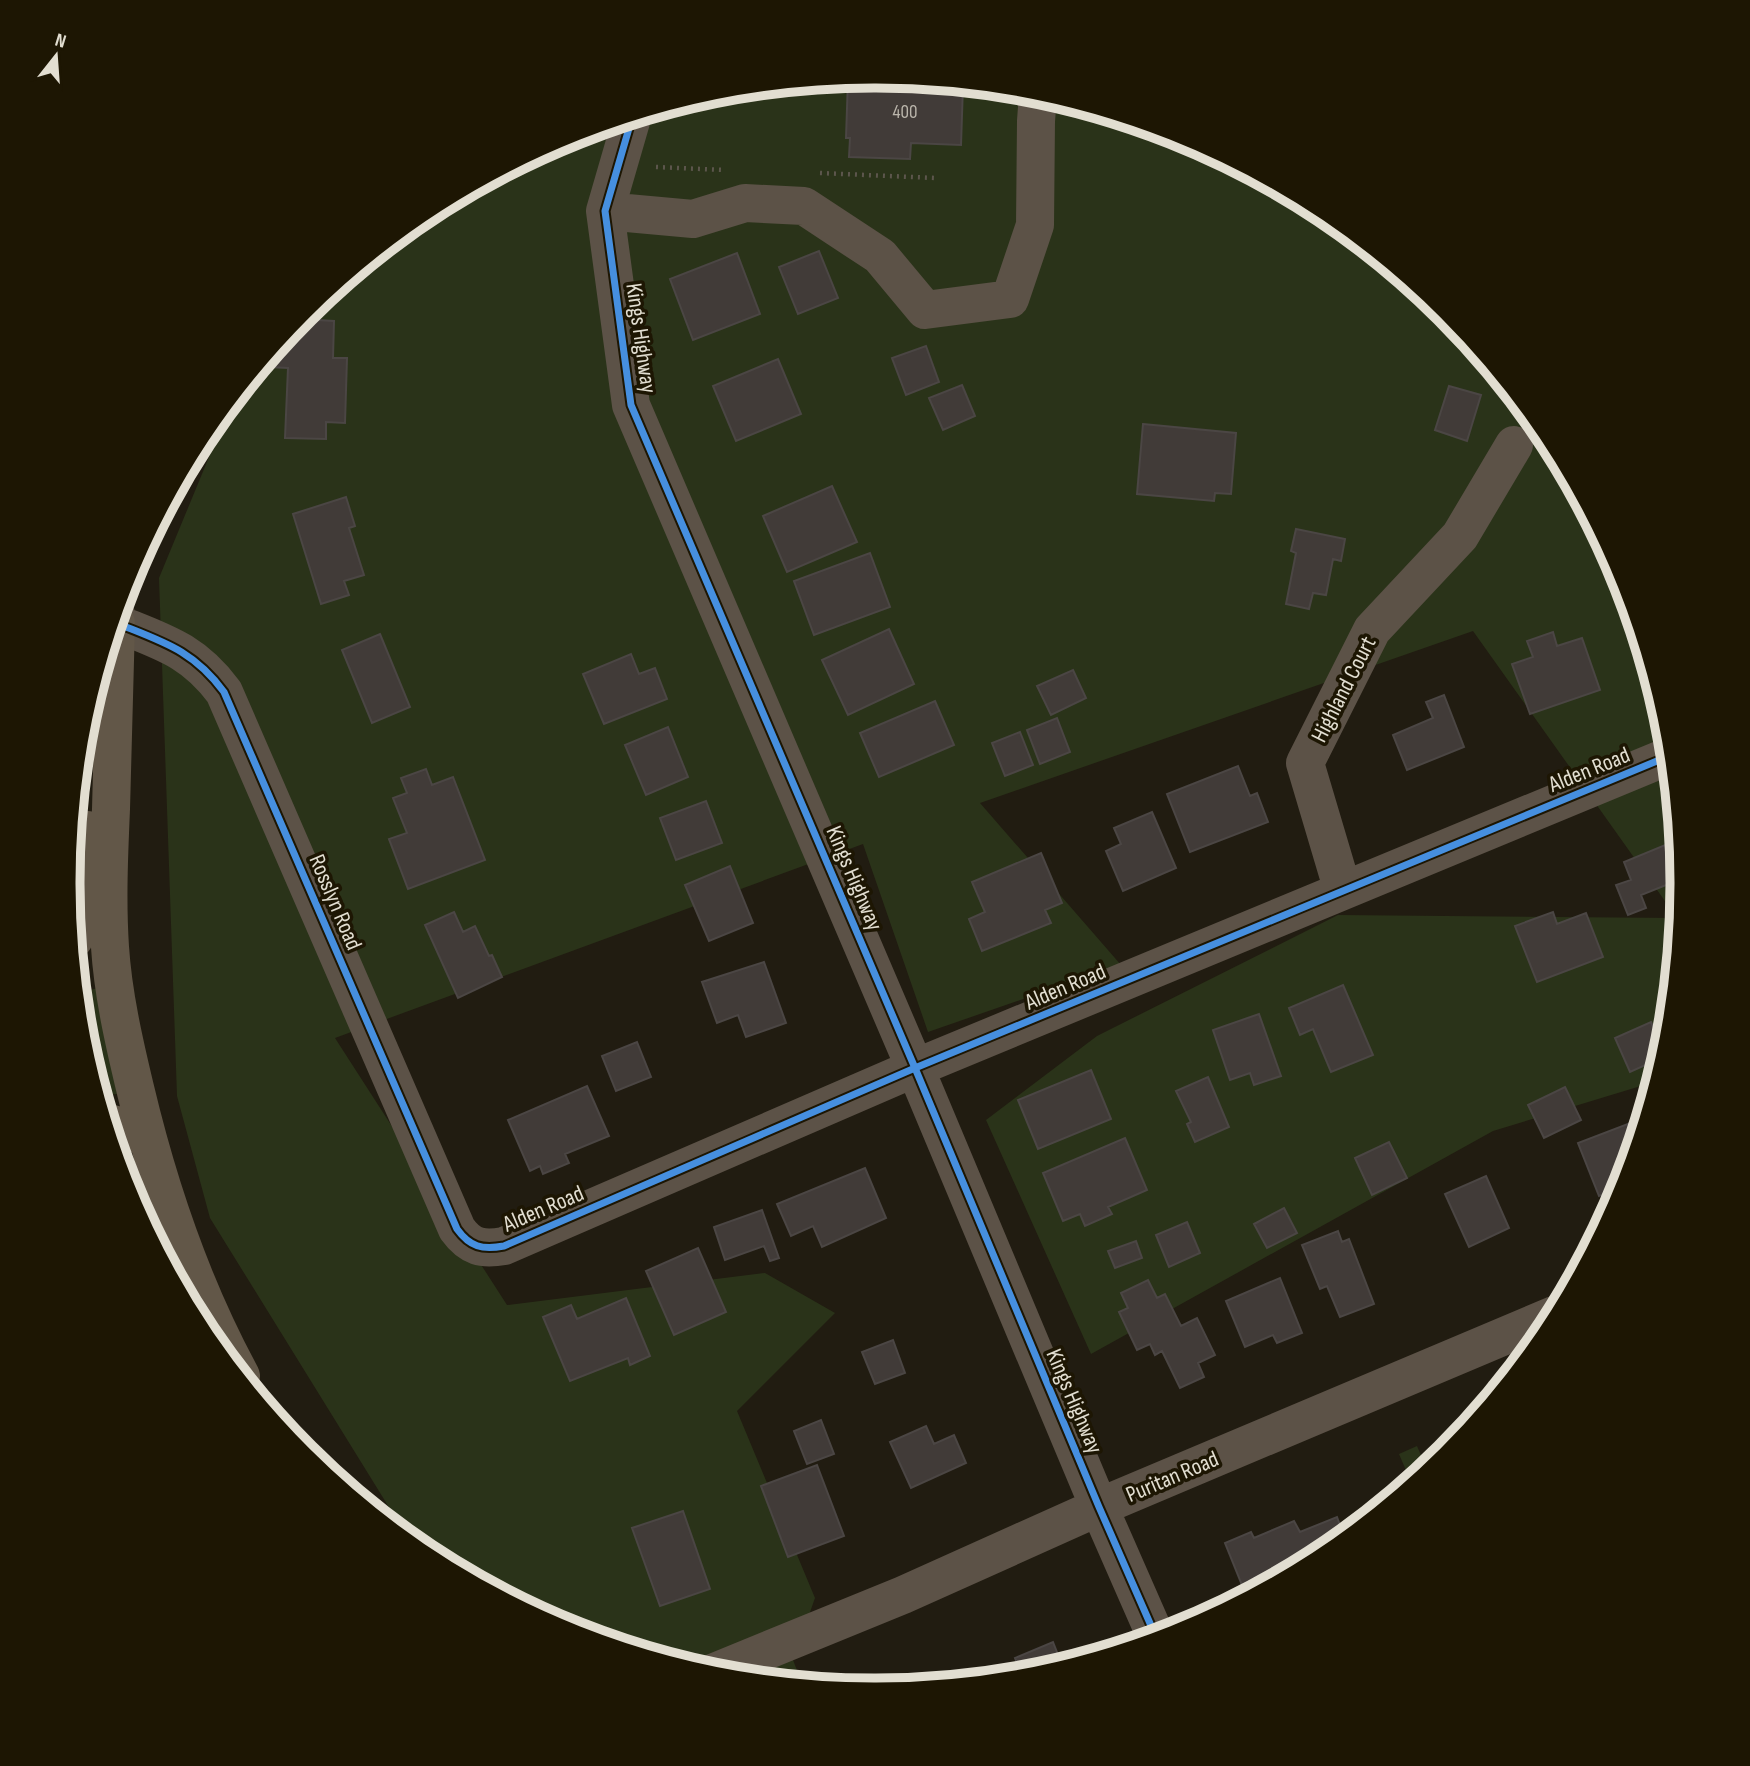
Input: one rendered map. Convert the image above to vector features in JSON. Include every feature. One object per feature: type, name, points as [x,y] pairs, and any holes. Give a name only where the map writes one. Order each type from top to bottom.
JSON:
[{"type":"highway","points":[[116,651],[108,899],[110,949],[117,1006],[147,1140],[191,1275],[211,1320]]},
{"type":"highway","points":[[80,892],[110,669]]},
{"type":"highway","points":[[119,1126],[133,1130],[147,1140]]},
{"type":"street","points":[[605,211],[693,219],[745,203],[751,187],[804,206],[880,256],[925,310],[1010,299],[1035,225],[1037,106]]},
{"type":"street","name":"Kings Highway","points":[[629,128],[605,211],[631,405],[1152,1627]]},
{"type":"street","name":"Highland Court","points":[[1343,891],[1305,763],[1372,630],[1460,536],[1514,445]]},
{"type":"street","name":"Rosslyn Road","points":[[125,624],[191,656],[208,671],[224,692],[457,1229],[465,1240],[476,1248]]},
{"type":"street","name":"Alden Road","points":[[476,1248],[504,1246],[915,1069],[1660,760]]},
{"type":"street","name":"Puritan Road","points":[[733,1664],[904,1595],[1099,1507],[1537,1323]]},
{"type":"green space","points":[[875,88],[979,95],[1030,104],[1081,116],[1179,149],[1226,170],[1316,222],[1359,253],[1437,321],[1505,399],[1536,442],[1588,532],[1627,628],[1642,677],[1663,779],[1668,831],[1669,907],[1473,631],[980,803],[1121,965],[928,1032],[863,844],[335,1038],[507,1305],[765,1273],[835,1313],[737,1411],[815,1598],[793,1660],[798,1674],[720,1662],[620,1635],[524,1596],[434,1544],[394,1515],[210,1218],[177,1096],[159,578],[217,438],[278,359],[313,321],[391,253],[478,195],[524,170],[620,131],[669,116],[771,95]]},
{"type":"green space","points":[[1338,915],[1669,918],[1663,987],[1643,1085],[1493,1131],[1091,1354],[986,1120],[1097,1036]]},
{"type":"green space","points":[[98,988],[117,1094],[110,1095],[108,1089],[96,1038],[90,990]]},
{"type":"green space","points":[[1417,1446],[1422,1458],[1407,1473],[1399,1454]]},
{"type":"building","points":[[848,89],[963,93],[961,145],[911,143],[910,159],[849,157],[850,138],[846,138]]},
{"type":"building","points":[[819,251],[838,298],[798,314],[779,267]]},
{"type":"building","points":[[737,253],[760,314],[693,340],[670,279]]},
{"type":"building","points":[[314,320],[334,321],[333,358],[347,358],[345,423],[326,422],[326,439],[285,438],[288,368],[271,367]]},
{"type":"building","points":[[926,346],[939,382],[906,395],[892,358]]},
{"type":"building","points":[[778,359],[801,414],[736,441],[713,386]]},
{"type":"building","points":[[962,385],[975,416],[943,430],[929,398]]},
{"type":"building","points":[[1449,386],[1481,395],[1467,441],[1435,430]]},
{"type":"building","points":[[1143,424],[1236,433],[1231,494],[1215,493],[1214,501],[1137,494]]},
{"type":"building","points":[[832,486],[857,542],[787,572],[763,516]]},
{"type":"building","points":[[346,497],[355,526],[349,528],[364,575],[344,581],[349,595],[321,604],[293,514]]},
{"type":"building","points":[[1296,529],[1345,539],[1341,561],[1333,559],[1326,595],[1313,593],[1309,609],[1286,604],[1296,553],[1291,551]]},
{"type":"building","points":[[870,553],[890,607],[814,635],[794,581]]},
{"type":"building","points":[[889,629],[914,684],[848,715],[822,660]]},
{"type":"building","points":[[1553,632],[1557,646],[1582,638],[1600,690],[1530,714],[1512,664],[1533,657],[1527,641]]},
{"type":"building","points":[[380,634],[410,707],[372,723],[342,650]]},
{"type":"building","points":[[631,654],[639,674],[655,668],[667,699],[604,724],[583,674]]},
{"type":"building","points":[[1073,670],[1086,698],[1051,715],[1037,686]]},
{"type":"building","points":[[1444,695],[1464,747],[1407,770],[1393,735],[1433,718],[1426,702]]},
{"type":"building","points":[[935,701],[954,745],[879,777],[860,733]]},
{"type":"building","points":[[1057,718],[1070,752],[1040,764],[1027,730]]},
{"type":"building","points":[[668,727],[688,777],[646,795],[625,745]]},
{"type":"building","points":[[1020,732],[1033,765],[1005,776],[992,743]]},
{"type":"building","points":[[1238,766],[1250,796],[1257,793],[1268,822],[1190,852],[1167,794]]},
{"type":"building","points":[[426,769],[432,785],[453,777],[485,860],[408,889],[389,839],[407,833],[393,798],[407,793],[401,778]]},
{"type":"building","points":[[706,801],[722,843],[676,860],[660,818]]},
{"type":"building","points":[[1152,812],[1176,868],[1123,891],[1106,851],[1121,844],[1114,828]]},
{"type":"building","points":[[1668,844],[1670,883],[1641,895],[1646,908],[1628,915],[1616,885],[1631,880],[1624,862]]},
{"type":"building","points":[[1041,853],[1062,903],[1045,910],[1051,923],[982,951],[969,919],[985,912],[972,882]]},
{"type":"building","points":[[730,866],[753,923],[709,941],[685,885]]},
{"type":"building","points":[[454,912],[463,932],[475,926],[502,977],[458,998],[425,925]]},
{"type":"building","points":[[1553,912],[1557,924],[1586,913],[1603,957],[1537,982],[1515,926]]},
{"type":"building","points":[[764,962],[786,1023],[746,1037],[738,1015],[717,1023],[702,982]]},
{"type":"building","points":[[1343,985],[1373,1055],[1331,1072],[1313,1029],[1300,1035],[1289,1008]]},
{"type":"building","points":[[1259,1014],[1281,1076],[1254,1085],[1250,1073],[1230,1080],[1213,1030]]},
{"type":"building","points":[[1651,1022],[1655,1032],[1648,1064],[1630,1072],[1615,1038]]},
{"type":"building","points":[[637,1042],[651,1077],[616,1091],[602,1056]]},
{"type":"building","points":[[1091,1070],[1111,1119],[1038,1149],[1018,1100]]},
{"type":"building","points":[[1208,1077],[1229,1127],[1195,1142],[1187,1124],[1191,1122],[1176,1091]]},
{"type":"building","points":[[587,1086],[609,1136],[565,1154],[569,1163],[543,1174],[540,1166],[530,1171],[508,1120]]},
{"type":"building","points":[[1565,1087],[1581,1120],[1544,1138],[1528,1105]]},
{"type":"building","points":[[1632,1122],[1606,1193],[1599,1196],[1578,1143]]},
{"type":"building","points":[[1125,1138],[1147,1190],[1108,1207],[1112,1214],[1085,1226],[1080,1214],[1063,1221],[1043,1173]]},
{"type":"building","points":[[1389,1142],[1407,1178],[1372,1195],[1355,1158]]},
{"type":"building","points":[[865,1168],[886,1218],[822,1247],[813,1226],[791,1236],[777,1204]]},
{"type":"building","points":[[1486,1176],[1509,1228],[1469,1247],[1445,1194]]},
{"type":"building","points":[[1284,1208],[1297,1233],[1267,1248],[1254,1224]]},
{"type":"building","points":[[762,1210],[779,1258],[770,1261],[764,1246],[725,1260],[714,1227]]},
{"type":"building","points":[[1187,1222],[1200,1253],[1169,1267],[1156,1235]]},
{"type":"building","points":[[1338,1231],[1342,1242],[1349,1239],[1374,1304],[1340,1317],[1327,1286],[1320,1289],[1302,1245]]},
{"type":"building","points":[[1136,1241],[1142,1258],[1115,1268],[1108,1251]]},
{"type":"building","points":[[698,1248],[726,1312],[674,1335],[646,1271]]},
{"type":"building","points":[[1280,1278],[1302,1333],[1277,1343],[1273,1335],[1245,1347],[1226,1301]]},
{"type":"building","points":[[1148,1280],[1157,1298],[1165,1294],[1181,1326],[1197,1318],[1215,1355],[1198,1363],[1204,1377],[1180,1388],[1162,1351],[1155,1355],[1150,1344],[1137,1350],[1119,1312],[1128,1308],[1121,1293]]},
{"type":"building","points":[[626,1298],[650,1356],[630,1365],[628,1358],[570,1381],[543,1317],[571,1305],[577,1319]]},
{"type":"building","points":[[893,1340],[905,1373],[875,1384],[862,1352]]},
{"type":"building","points":[[821,1420],[834,1454],[807,1464],[794,1431]]},
{"type":"building","points":[[926,1426],[934,1444],[954,1435],[966,1463],[911,1488],[890,1442]]},
{"type":"building","points":[[817,1465],[844,1536],[788,1557],[761,1486]]},
{"type":"building","points":[[683,1511],[710,1589],[660,1606],[632,1528]]},
{"type":"building","points":[[1337,1517],[1340,1526],[1316,1544],[1243,1587],[1225,1543],[1251,1532],[1254,1538],[1294,1521],[1300,1532]]},
{"type":"building","points":[[1053,1642],[1058,1655],[1018,1664],[1015,1658]]},
{"type":"cycle path","points":[[629,128],[605,211],[631,405],[1152,1627]]},
{"type":"cycle path","points":[[124,626],[163,642],[189,657],[201,666],[224,692],[457,1229],[477,1246],[489,1248],[504,1246],[915,1068],[1660,760]]}]
